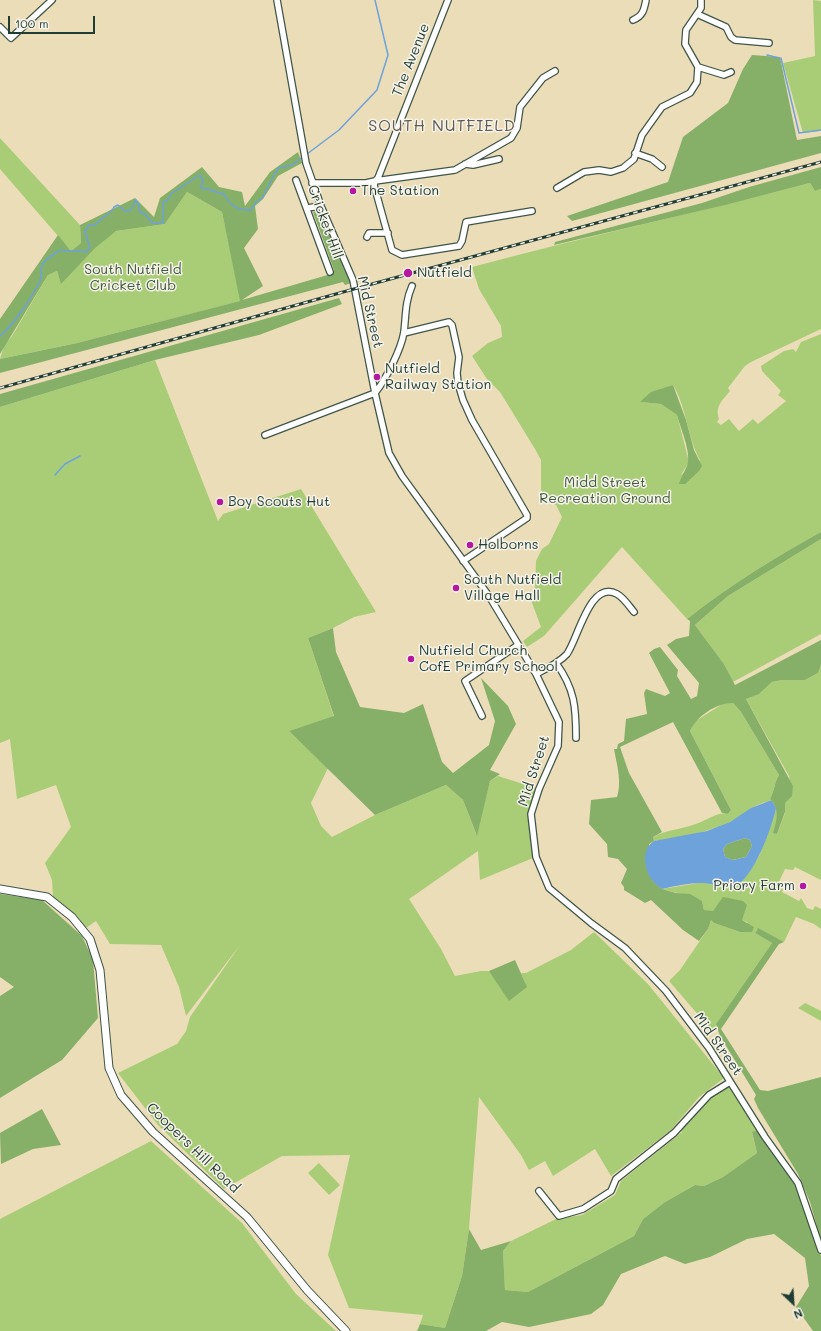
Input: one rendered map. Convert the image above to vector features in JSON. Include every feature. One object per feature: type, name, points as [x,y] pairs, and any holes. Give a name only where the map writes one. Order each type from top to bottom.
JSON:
[{"type":"street","points":[[0,27],[11,38],[52,0]]},
{"type":"street","name":"Mid Street","points":[[277,0],[306,164],[321,206],[353,280],[375,393],[389,453],[402,476],[489,596],[536,674],[559,722],[558,746],[539,789],[532,814],[536,857],[549,888],[590,923],[625,948],[666,991],[709,1048],[765,1137],[798,1183],[821,1250]]},
{"type":"street","name":"The Avenue","points":[[375,181],[378,178],[448,0]]},
{"type":"street","points":[[633,20],[639,18],[644,11],[646,0]]},
{"type":"street","points":[[557,188],[584,172],[599,170],[610,172],[623,168],[634,160],[642,135],[662,107],[690,93],[697,82],[698,68],[686,44],[686,30],[701,8],[701,0]]},
{"type":"street","points":[[697,14],[726,27],[731,37],[735,40],[769,43]]},
{"type":"street","points":[[698,68],[724,75],[730,72]]},
{"type":"street","points":[[312,183],[366,184],[375,181],[455,170],[511,138],[517,128],[520,107],[543,78],[555,71]]},
{"type":"street","points":[[636,153],[652,159],[662,167]]},
{"type":"street","points":[[465,164],[473,165],[499,159]]},
{"type":"street","name":"Cricket Hill","points":[[296,180],[330,272]]},
{"type":"street","points":[[375,181],[374,186],[392,250],[402,255],[459,246],[462,241],[466,222],[532,211]]},
{"type":"street","points":[[307,208],[321,206]]},
{"type":"street","points":[[367,237],[369,233],[388,233]]},
{"type":"street","points":[[265,436],[375,393],[385,378],[404,333],[406,299],[412,286]]},
{"type":"street","points":[[404,333],[449,322],[452,325],[459,357],[458,383],[463,400],[472,420],[527,515],[527,518],[463,561]]},
{"type":"street","points":[[536,674],[564,657],[572,645],[590,604],[596,597],[603,593],[614,593],[621,597],[634,612]]},
{"type":"street","points":[[482,716],[465,681],[518,645]]},
{"type":"street","points":[[556,663],[566,677],[574,694],[576,738]]},
{"type":"street","name":"Coopers Hill Road","points":[[0,889],[46,897],[72,917],[90,939],[100,970],[108,1068],[121,1095],[153,1132],[247,1217],[307,1290],[346,1331]]},
{"type":"street","points":[[539,1191],[559,1216],[583,1209],[611,1191],[616,1179],[674,1133],[709,1095],[730,1082]]},
{"type":"green space","points":[[813,0],[821,1],[821,131],[803,133],[783,63],[815,56]]},
{"type":"green space","points":[[752,55],[780,57],[797,140],[821,136],[821,153],[572,221],[567,216],[668,182],[683,137],[728,103],[743,69]]},
{"type":"green space","points":[[0,138],[80,225],[81,243],[71,251],[0,169]]},
{"type":"green space","points":[[298,152],[302,163],[278,176],[263,199],[255,206],[258,229],[244,248],[263,286],[242,300],[331,274],[334,270],[313,212],[319,210],[351,283],[345,285],[343,282],[0,373],[0,359],[77,343],[240,301],[222,212],[187,192],[165,224],[116,231],[95,248],[61,284],[57,271],[48,275],[0,354],[0,319],[58,235],[71,251],[81,243],[80,225],[135,198],[154,217],[160,198],[202,167],[219,187],[242,192],[245,206],[270,172]]},
{"type":"green space","points":[[821,167],[821,189],[815,191],[810,183],[725,205],[554,245],[555,242],[702,203],[749,187]]},
{"type":"green space","name":"Midd Street Recreation Ground","points":[[810,183],[815,191],[821,189],[821,329],[745,366],[728,388],[730,391],[720,404],[718,411],[719,419],[717,422],[721,425],[729,419],[739,431],[753,419],[758,424],[786,401],[778,395],[781,391],[762,371],[761,366],[784,351],[793,349],[796,352],[801,342],[821,334],[821,532],[752,572],[687,619],[622,547],[544,636],[527,647],[523,641],[541,627],[531,600],[535,587],[536,561],[542,549],[549,544],[562,517],[556,505],[549,502],[541,490],[541,460],[535,449],[500,392],[487,379],[472,356],[488,343],[502,337],[501,326],[479,289],[472,267],[556,245]],"holes":[[[673,385],[678,394],[692,442],[700,460],[681,475],[689,462],[677,415],[661,404],[640,402]]]},
{"type":"green space","name":"South Nutfield Cricket Club","points":[[187,192],[222,212],[241,301],[77,343],[0,359],[4,345],[12,336],[48,275],[57,271],[61,283],[69,261],[116,231],[165,224]]},
{"type":"green space","points":[[339,298],[342,304],[259,335],[155,360],[0,407],[0,394]]},
{"type":"green space","points":[[155,360],[218,521],[223,514],[301,489],[376,612],[354,617],[333,628],[308,638],[334,717],[289,731],[328,768],[311,803],[321,826],[332,837],[375,815],[446,785],[463,800],[476,834],[490,781],[498,776],[536,788],[529,813],[533,858],[480,880],[478,851],[409,899],[441,949],[455,976],[489,971],[526,986],[521,973],[526,973],[571,950],[594,932],[648,984],[724,1078],[699,1097],[671,1130],[611,1176],[595,1149],[553,1176],[545,1161],[529,1170],[521,1155],[479,1097],[469,1229],[462,1276],[445,1328],[420,1324],[423,1315],[349,1308],[328,1255],[350,1155],[282,1156],[224,1189],[158,1125],[118,1073],[177,1044],[186,1031],[190,1017],[240,945],[186,1016],[179,987],[161,945],[110,944],[96,921],[86,928],[77,916],[53,898],[52,880],[45,863],[71,827],[56,785],[17,799],[10,739],[0,743],[0,407]]},
{"type":"green space","points":[[673,385],[686,420],[694,450],[702,466],[699,471],[685,484],[679,484],[688,463],[688,456],[677,415],[661,404],[640,402],[651,392]]},
{"type":"green space","points":[[821,532],[821,539],[728,596],[695,625],[724,664],[735,685],[821,640],[821,665],[818,673],[805,680],[782,680],[772,682],[759,694],[746,699],[793,786],[792,796],[785,803],[785,812],[777,834],[773,833],[777,815],[775,807],[770,799],[779,775],[741,712],[733,703],[720,705],[708,711],[697,720],[690,731],[731,810],[728,814],[722,813],[673,722],[620,747],[629,773],[662,832],[653,837],[654,841],[649,844],[652,880],[662,889],[676,893],[690,894],[702,901],[704,910],[713,911],[723,897],[743,901],[747,905],[742,920],[754,927],[752,932],[740,932],[714,923],[711,920],[708,929],[699,941],[683,930],[651,900],[645,903],[624,890],[621,883],[627,869],[618,859],[608,857],[607,844],[589,824],[591,800],[617,797],[619,779],[614,749],[617,749],[618,744],[624,741],[626,719],[647,714],[644,693],[646,689],[665,696],[670,693],[649,653],[660,647],[678,670],[677,676],[691,699],[697,696],[699,683],[667,645],[676,639],[689,636],[690,621],[687,619],[719,595],[752,572]]},
{"type":"green space","points":[[821,539],[821,634],[733,682],[724,664],[695,625],[728,596]]},
{"type":"green space","points":[[333,628],[336,652],[360,707],[404,713],[423,704],[442,762],[453,773],[489,745],[495,721],[481,678],[508,706],[516,724],[490,770],[500,774],[490,781],[477,836],[463,800],[446,785],[375,815],[289,731],[334,716],[308,638]]},
{"type":"green space","points":[[821,665],[821,880],[795,867],[793,870],[785,869],[777,886],[783,889],[782,892],[799,901],[801,898],[807,908],[813,910],[815,906],[821,909],[821,929],[814,924],[796,917],[784,942],[757,929],[755,933],[772,943],[716,1024],[718,1029],[713,1032],[669,981],[680,970],[708,929],[711,920],[714,923],[740,932],[752,931],[747,922],[704,910],[702,901],[697,898],[662,889],[704,882],[721,887],[750,871],[760,854],[776,808],[778,813],[774,832],[777,834],[785,813],[785,803],[792,795],[789,776],[746,699],[760,693],[772,682],[782,680],[805,680],[818,673]]},
{"type":"green space","points":[[724,703],[733,703],[741,712],[779,775],[770,799],[772,801],[760,804],[734,820],[710,830],[682,837],[654,841],[653,837],[659,834],[695,824],[718,815],[728,814],[731,810],[690,731],[694,722]]},
{"type":"green space","points":[[745,838],[750,840],[752,846],[746,857],[733,860],[725,857],[723,849],[727,844]]},
{"type":"green space","points":[[0,894],[42,900],[82,936],[93,960],[98,1018],[62,1060],[0,1098],[0,996],[14,987],[0,977]]},
{"type":"green space","points":[[758,928],[784,942],[779,944],[721,1029],[760,1090],[768,1091],[821,1077],[821,1241],[810,1202],[798,1174],[758,1108],[754,1099],[756,1095],[720,1036],[716,1024],[772,943],[755,933]]},
{"type":"green space","points":[[515,960],[527,987],[509,1001],[489,971]]},
{"type":"green space","points":[[805,1003],[821,1011],[821,1021],[798,1008]]},
{"type":"green space","points":[[729,1087],[758,1130],[752,1133],[757,1153],[723,1177],[704,1186],[695,1185],[665,1202],[643,1219],[634,1236],[528,1292],[505,1290],[503,1251],[511,1241],[556,1219],[582,1215],[615,1195],[621,1181],[682,1132],[680,1130],[706,1100]]},
{"type":"green space","points":[[42,1109],[61,1145],[33,1149],[1,1164],[0,1133]]},
{"type":"green space","points":[[758,1130],[797,1188],[821,1255],[821,1331],[813,1331],[796,1307],[809,1286],[805,1258],[774,1234],[747,1239],[710,1257],[685,1264],[665,1256],[621,1274],[603,1305],[591,1314],[529,1327],[502,1322],[486,1331],[417,1331],[420,1324],[445,1328],[462,1276],[469,1229],[481,1250],[511,1241],[503,1251],[505,1290],[528,1292],[634,1236],[643,1219],[665,1202],[695,1185],[704,1186],[723,1177],[757,1153],[752,1132]]},
{"type":"green space","points":[[151,1141],[242,1223],[296,1294],[336,1331],[0,1331],[0,1219]]},
{"type":"green space","points":[[319,1163],[340,1185],[329,1195],[308,1173]]},
{"type":"water","points":[[772,801],[776,808],[771,827],[761,851],[749,873],[742,881],[731,887],[696,883],[662,889],[652,880],[647,870],[645,859],[647,849],[654,841],[707,831],[730,822],[751,808]],"holes":[[[745,838],[750,840],[752,846],[746,857],[733,860],[725,857],[723,849],[727,844]]]},
{"type":"waterway","points":[[307,154],[339,130],[377,90],[388,55],[375,0]]},
{"type":"waterway","points":[[767,55],[779,58]]},
{"type":"waterway","points":[[781,58],[799,133],[821,130]]},
{"type":"waterway","points":[[0,336],[22,311],[41,280],[41,269],[43,263],[60,250],[86,252],[90,248],[85,231],[89,225],[95,225],[114,207],[118,205],[125,211],[131,210],[136,200],[139,204],[139,211],[146,215],[152,223],[163,223],[163,202],[167,201],[171,194],[199,175],[203,180],[201,188],[224,194],[229,202],[235,207],[251,210],[255,203],[262,198],[278,168],[292,165],[304,156]]},
{"type":"waterway","points":[[55,475],[65,464],[80,456]]},
{"type":"railway","points":[[0,388],[361,287],[821,162]]},
{"type":"place","name":"The Station","points":[[353,191]]},
{"type":"place","name":"Nutfield","points":[[408,273]]},
{"type":"place","name":"Nutfield Railway Station","points":[[377,377]]},
{"type":"place","name":"Boy Scouts Hut","points":[[220,502]]},
{"type":"place","name":"Holborns","points":[[470,545]]},
{"type":"place","name":"South Nutfield Village Hall","points":[[456,588]]},
{"type":"place","name":"Nutfield Church CofE Primary School","points":[[411,659]]},
{"type":"place","name":"Priory Farm","points":[[803,886]]},
{"type":"district","name":"SOUTH NUTFIELD","points":[[442,126]]}]
